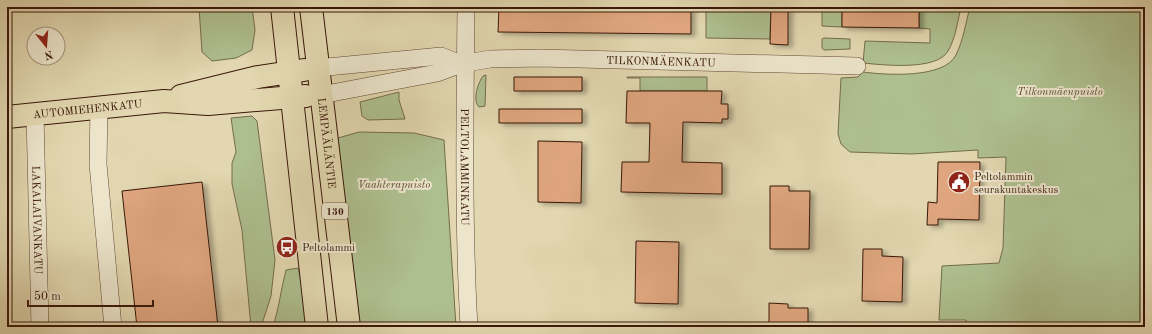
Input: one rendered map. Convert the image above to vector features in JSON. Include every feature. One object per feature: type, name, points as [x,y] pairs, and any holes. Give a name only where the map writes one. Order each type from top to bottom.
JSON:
[{"type":"main road","points":[[282,7],[317,327]]},
{"type":"main road","name":"LEMPÄÄLÄNTIE","points":[[310,7],[349,327]]},
{"type":"main road","name":"AUTOMIEHENKATU","points":[[169,101],[178,96],[229,84],[317,68]]},
{"type":"main road","name":"TILKONMÄENKATU","points":[[292,98],[321,94]]},
{"type":"main road","name":"AUTOMIEHENKATU","points":[[7,117],[169,101],[208,104],[292,98]]},
{"type":"street","name":"PELTOLAMMINKATU","points":[[466,7],[463,64],[467,292],[470,327]]},
{"type":"street","points":[[317,68],[441,56],[463,64]]},
{"type":"street","name":"TILKONMÄENKATU","points":[[321,94],[437,73],[463,64],[490,59],[540,58],[857,66]]},
{"type":"street","points":[[99,107],[98,164],[113,327]]},
{"type":"street","name":"LAKALAIVANKATU","points":[[35,114],[40,327]]},
{"type":"green space","points":[[199,7],[252,7],[255,30],[252,50],[236,58],[212,61],[202,52]]},
{"type":"green space","points":[[706,7],[771,7],[770,39],[706,38]]},
{"type":"green space","points":[[822,7],[842,7],[842,27],[822,26]]},
{"type":"green space","points":[[919,7],[961,7],[953,41],[948,51],[942,57],[933,62],[909,65],[863,63],[865,41],[930,43],[930,29],[919,28]]},
{"type":"green space","name":"Tilkonmäenpuisto","points":[[970,7],[1145,7],[1145,327],[967,327],[966,320],[939,320],[942,266],[999,263],[1003,248],[1006,157],[978,158],[978,150],[912,154],[850,152],[841,144],[838,134],[841,78],[858,77],[863,72],[913,74],[940,68],[949,63],[956,55]]},
{"type":"green space","points":[[822,39],[850,39],[850,49],[824,50],[822,48]]},
{"type":"green space","points":[[486,75],[485,106],[479,107],[476,100],[476,92],[481,79]]},
{"type":"green space","points":[[627,77],[707,77],[707,91],[640,91],[640,78]]},
{"type":"green space","points":[[399,92],[399,100],[405,119],[368,120],[362,116],[360,102]]},
{"type":"green space","points":[[252,116],[257,121],[275,260],[271,296],[261,327],[251,327],[242,230],[232,184],[232,163],[236,152],[231,118]]},
{"type":"green space","name":"Vaahterapuisto","points":[[359,132],[414,133],[444,140],[456,327],[358,327],[338,138]]},
{"type":"green space","points":[[298,268],[307,304],[310,327],[273,327],[286,270]]},
{"type":"building","points":[[499,7],[691,7],[691,34],[498,32]]},
{"type":"building","points":[[771,7],[788,7],[788,45],[770,44]]},
{"type":"building","points":[[842,7],[919,7],[919,28],[842,27]]},
{"type":"building","points":[[514,77],[582,77],[582,91],[514,91]]},
{"type":"building","points":[[627,91],[722,91],[721,104],[728,104],[728,119],[722,119],[722,123],[683,122],[682,162],[722,163],[722,194],[621,192],[622,162],[649,162],[650,123],[626,123]]},
{"type":"building","points":[[499,109],[582,109],[582,123],[499,123]]},
{"type":"building","points":[[538,141],[582,142],[581,203],[538,202]]},
{"type":"building","name":"Peltolammin seurakuntakeskus","points":[[938,162],[980,162],[979,220],[938,219],[938,225],[927,225],[928,202],[937,203]]},
{"type":"building","points":[[202,182],[218,327],[137,327],[122,191]]},
{"type":"building","points":[[770,186],[789,186],[789,191],[810,191],[809,249],[770,249]]},
{"type":"building","points":[[636,241],[679,242],[678,304],[635,303]]},
{"type":"building","points":[[863,249],[882,249],[882,256],[903,257],[902,302],[862,301]]},
{"type":"building","points":[[769,303],[788,304],[788,308],[808,308],[808,327],[769,327]]},
{"type":"place","name":"Peltolammin seurakuntakeskus","points":[[959,182]]},
{"type":"place","name":"Peltolammi","points":[[287,247]]}]
